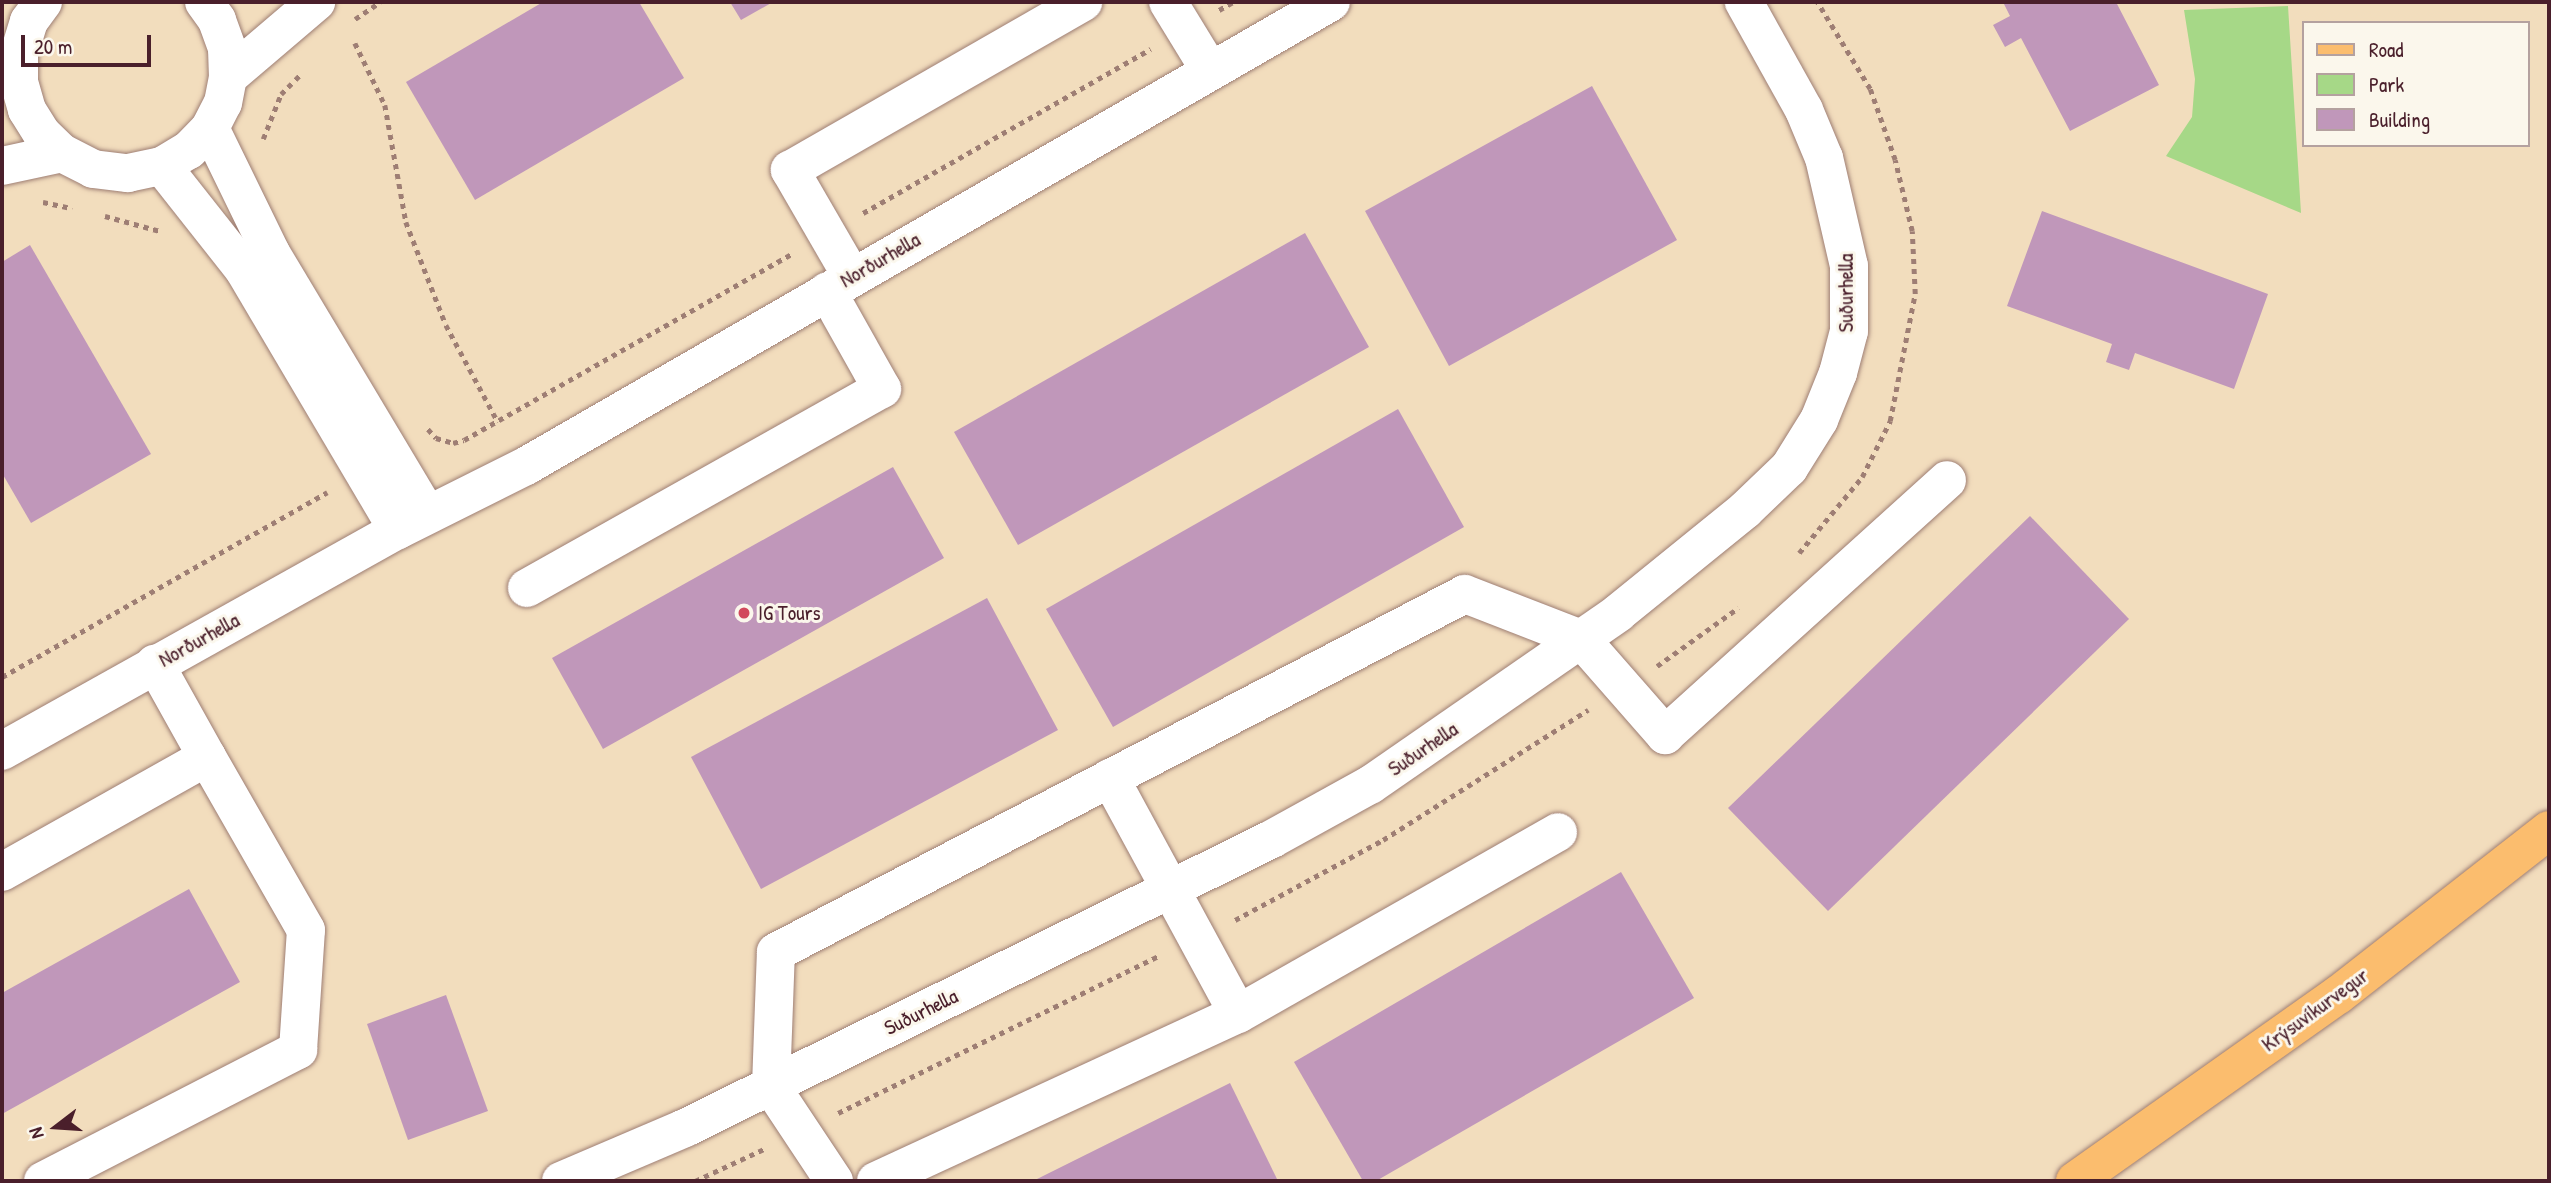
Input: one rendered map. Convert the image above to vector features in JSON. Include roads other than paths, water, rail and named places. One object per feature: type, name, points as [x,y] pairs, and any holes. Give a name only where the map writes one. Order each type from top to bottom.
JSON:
[{"type":"main road","name":"Krýsuvíkurvegur","points":[[2075,1181],[2338,995],[2549,830]]},
{"type":"street","points":[[43,2],[29,22],[11,63],[27,110],[42,134],[62,153],[93,169],[128,173],[162,166],[189,150],[210,128],[228,77],[227,48],[218,20],[204,2]]},
{"type":"street","points":[[228,77],[316,2]]},
{"type":"street","points":[[527,589],[881,389],[839,284],[827,234],[790,170],[1083,2]]},
{"type":"street","name":"Norðurhella","points":[[2,751],[412,522],[526,466],[1209,69],[1331,2]]},
{"type":"street","name":"Suðurhella","points":[[561,1181],[771,1086],[1172,887],[1370,785],[1581,639],[1690,556],[1789,468],[1819,420],[1841,362],[1849,331],[1850,266],[1839,207],[1804,110],[1744,2]]},
{"type":"street","points":[[1176,16],[1209,69]]},
{"type":"street","points":[[210,128],[271,253],[412,522]]},
{"type":"street","points":[[2,166],[62,153]]},
{"type":"street","points":[[162,166],[244,270],[412,522]]},
{"type":"street","points":[[834,1181],[771,1086],[776,952],[1465,594],[1581,639],[1665,735],[1947,480]]},
{"type":"street","points":[[43,1181],[298,1050],[306,930],[155,664]]},
{"type":"street","points":[[2,872],[207,757]]},
{"type":"street","points":[[1110,778],[1172,887],[1238,1014]]},
{"type":"street","points":[[876,1181],[1238,1014],[1558,832]]},
{"type":"place","name":"IG Tours","points":[[744,613]]}]
